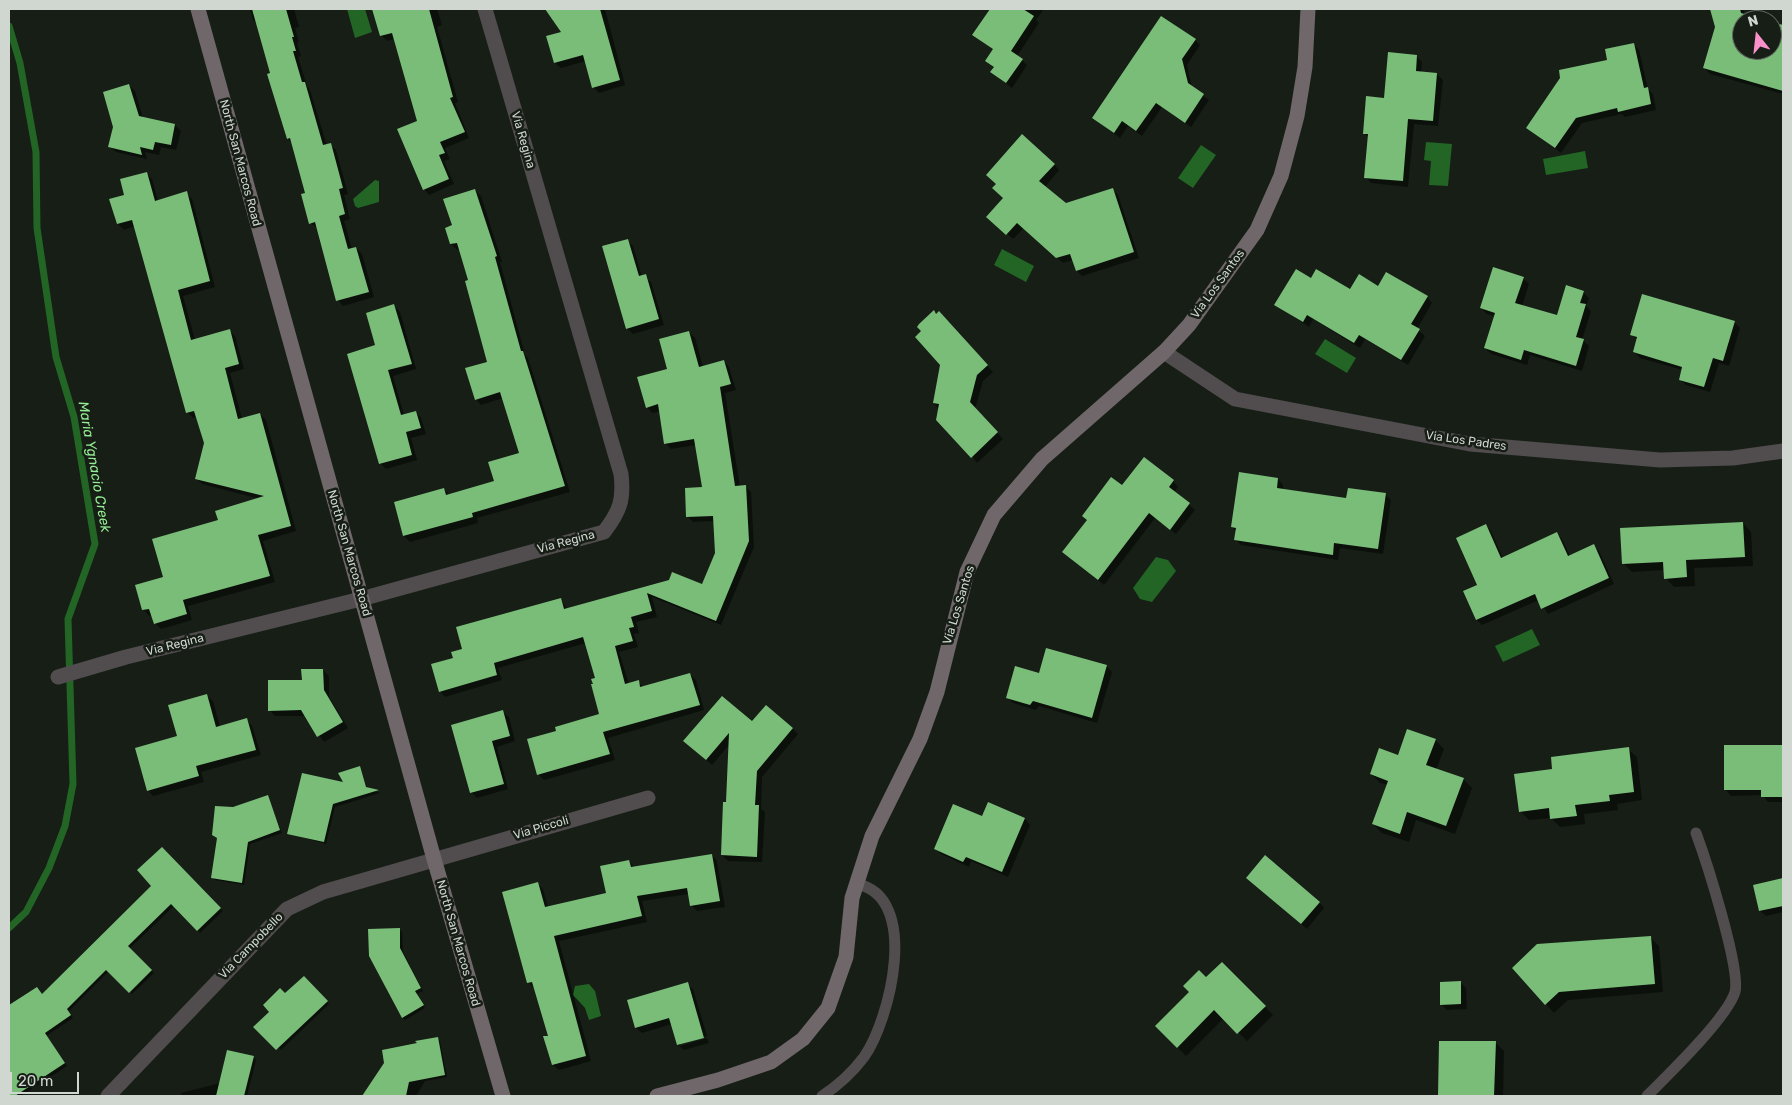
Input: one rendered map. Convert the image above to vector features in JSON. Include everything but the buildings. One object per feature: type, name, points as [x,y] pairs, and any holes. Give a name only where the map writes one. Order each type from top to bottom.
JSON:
[{"type":"street","name":"North San Marcos Road","points":[[198,9],[361,599],[503,1096]]},
{"type":"street","name":"Via Regina","points":[[58,677],[361,599],[604,532],[618,514],[623,492],[621,474],[485,9]]},
{"type":"street","name":"Via Los Santos","points":[[657,1096],[718,1080],[771,1062],[804,1039],[828,1008],[846,957],[852,898],[872,836],[920,739],[936,692],[967,572],[994,514],[1042,459],[1164,352],[1189,325],[1257,230],[1280,176],[1297,116],[1305,67],[1308,9]]},
{"type":"street","name":"Via Los Padres","points":[[1164,352],[1235,399],[1470,444],[1660,460],[1732,458],[1783,451]]},
{"type":"street","name":"Via Piccoli","points":[[434,859],[648,798]]},
{"type":"street","name":"Via Campobello","points":[[108,1096],[287,909],[323,892],[434,859]]},
{"type":"lane","points":[[1647,1096],[1726,1010],[1735,992],[1736,977],[1731,953],[1696,833]]},
{"type":"lane","points":[[822,1096],[843,1082],[865,1056],[886,1008],[895,956],[896,936],[889,911],[869,886],[857,884]]},
{"type":"shaded area","points":[[347,9],[365,9],[372,32],[355,38]]},
{"type":"shaded area","points":[[1426,142],[1452,144],[1448,186],[1429,185],[1431,161],[1424,160]]},
{"type":"shaded area","points":[[1201,145],[1216,155],[1193,188],[1178,178]]},
{"type":"shaded area","points":[[1585,151],[1588,168],[1546,175],[1543,159]]},
{"type":"shaded area","points":[[375,180],[379,181],[379,202],[358,208],[355,206],[353,199]]},
{"type":"shaded area","points":[[1002,249],[1034,266],[1026,282],[994,265]]},
{"type":"shaded area","points":[[1325,339],[1356,358],[1347,373],[1315,354]]},
{"type":"shaded area","points":[[1156,557],[1168,560],[1176,571],[1152,602],[1140,599],[1133,588]]},
{"type":"shaded area","points":[[1532,629],[1540,645],[1503,662],[1495,646]]},
{"type":"shaded area","points":[[589,984],[595,991],[601,1016],[589,1020],[585,1008],[573,995],[575,986]]},
{"type":"waterway","name":"Maria Ygnacio Creek","points":[[9,26],[20,63],[36,152],[37,228],[56,357],[74,417],[95,544],[68,619],[73,784],[65,826],[49,868],[26,912],[9,928]]}]
